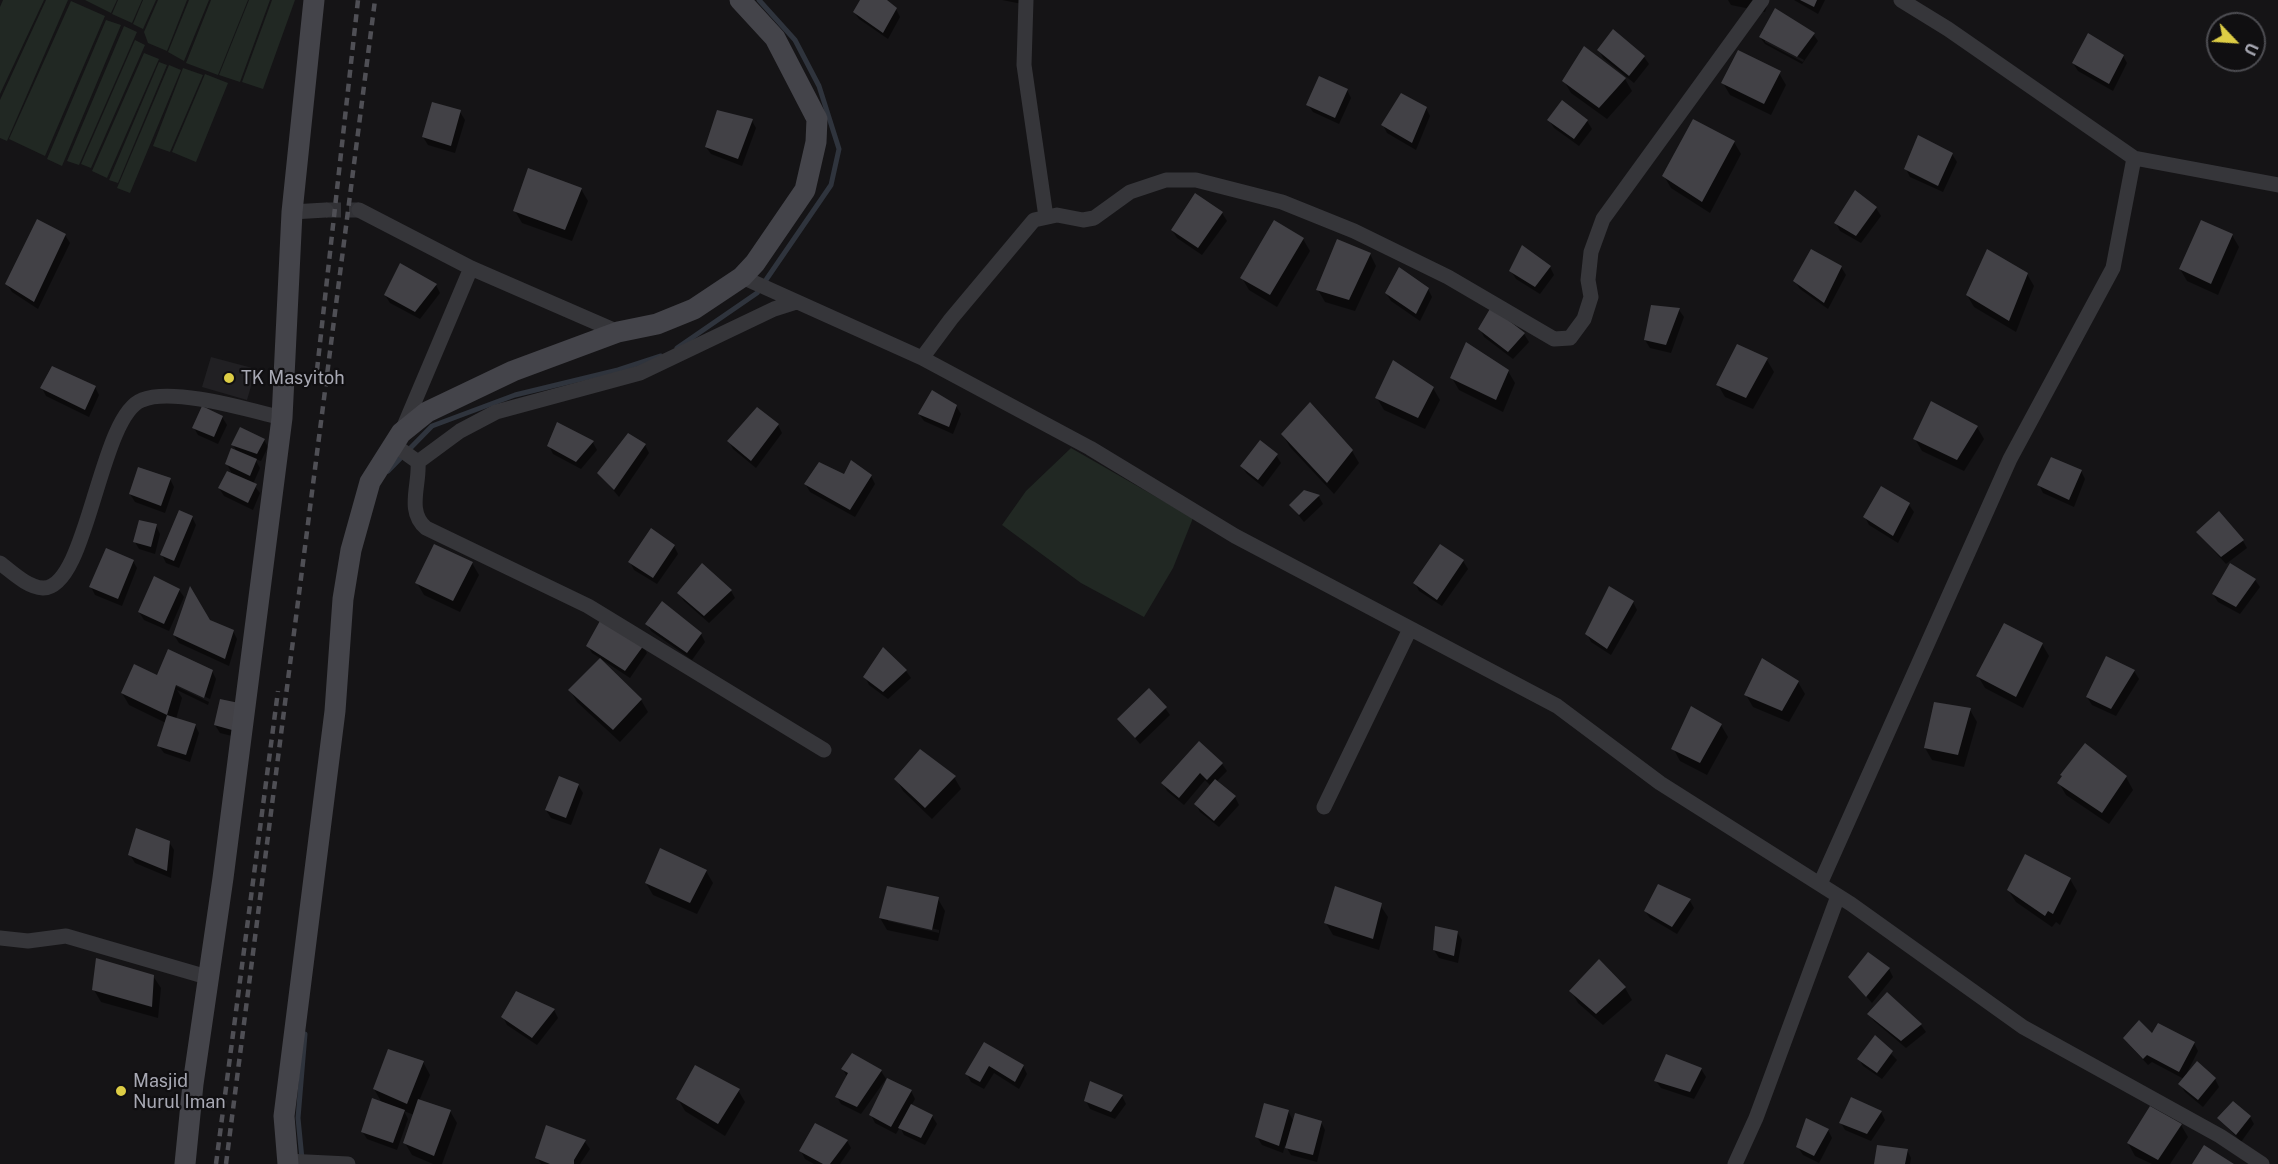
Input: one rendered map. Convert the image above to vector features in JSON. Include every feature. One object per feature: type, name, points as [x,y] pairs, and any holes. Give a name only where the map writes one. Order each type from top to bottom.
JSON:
[{"type":"street","points":[[185,1164],[207,977],[223,878],[282,418],[292,212],[314,0]]},
{"type":"street","points":[[348,1164],[320,1161],[289,1162],[284,1116],[335,711],[343,599],[359,516],[370,482],[398,442],[427,412],[513,371],[618,332],[657,324],[694,309],[749,280],[755,263],[805,190],[816,142],[818,118],[775,38],[741,0]]},
{"type":"street","points":[[1026,0],[1024,65],[1046,217]]},
{"type":"street","points":[[922,358],[951,319],[1034,220],[1057,215],[1083,220],[1094,218],[1139,187],[1166,180],[1196,180],[1282,202],[1354,231],[1448,277],[1554,339],[1570,338],[1584,319],[1591,297],[1588,280],[1591,252],[1603,219],[1762,0]]},
{"type":"street","points":[[1901,0],[1948,29],[2134,158],[2278,185]]},
{"type":"street","points":[[1820,884],[2010,459],[2113,268],[2134,158]]},
{"type":"street","points":[[292,212],[326,210]]},
{"type":"street","points":[[359,210],[471,268],[618,332]]},
{"type":"street","points":[[398,442],[471,268]]},
{"type":"street","points":[[749,280],[922,358],[1090,448],[1234,536],[1557,706],[1660,783],[1838,896],[2023,1027],[2220,1136],[2262,1164]]},
{"type":"street","points":[[416,460],[460,431],[496,412],[640,373],[774,309],[790,299]]},
{"type":"street","points":[[0,563],[28,583],[41,588],[50,587],[61,581],[88,517],[111,447],[126,415],[142,400],[161,397],[201,400],[282,418]]},
{"type":"street","points":[[398,442],[416,460],[415,510],[420,523],[426,528],[588,606],[824,750]]},
{"type":"street","points":[[1324,807],[1410,629]]},
{"type":"street","points":[[1735,1164],[1756,1118],[1838,896]]},
{"type":"street","points":[[0,938],[28,941],[66,936],[207,977]]},
{"type":"shaded area","points":[[3,0],[44,0],[0,94],[0,7]]},
{"type":"shaded area","points":[[46,0],[68,0],[7,141],[0,138],[0,100]]},
{"type":"shaded area","points":[[85,0],[117,0],[111,13]]},
{"type":"shaded area","points":[[118,0],[142,0],[132,23],[112,14]]},
{"type":"shaded area","points":[[143,0],[156,0],[143,29],[133,24]]},
{"type":"shaded area","points":[[158,0],[187,0],[167,51],[148,43],[144,32]]},
{"type":"shaded area","points":[[189,0],[209,0],[184,61],[168,52]]},
{"type":"shaded area","points":[[211,0],[248,0],[218,75],[186,63]]},
{"type":"shaded area","points":[[249,0],[270,0],[240,82],[219,75]]},
{"type":"shaded area","points":[[272,0],[295,0],[263,89],[242,82]]},
{"type":"shaded area","points":[[71,1],[105,16],[45,156],[9,139]]},
{"type":"shaded area","points":[[106,20],[121,25],[62,166],[47,159]]},
{"type":"shaded area","points":[[124,26],[137,32],[79,165],[67,161]]},
{"type":"shaded area","points":[[135,40],[145,45],[91,168],[81,164]]},
{"type":"shaded area","points":[[144,53],[159,59],[107,178],[92,171]]},
{"type":"shaded area","points":[[159,62],[167,65],[118,183],[109,180]]},
{"type":"shaded area","points":[[169,65],[181,70],[130,193],[117,188]]},
{"type":"shaded area","points":[[183,68],[203,75],[170,152],[153,146]]},
{"type":"shaded area","points":[[205,74],[228,83],[196,162],[172,152]]},
{"type":"shaded area","name":"TK Masyitoh","points":[[211,357],[256,369],[247,400],[202,387]]},
{"type":"shaded area","points":[[1071,448],[1193,518],[1173,568],[1144,617],[1081,583],[1002,525],[1026,491]]},
{"type":"building","points":[[860,0],[887,0],[897,8],[883,33],[853,12]]},
{"type":"building","points":[[1800,0],[1817,0],[1814,7]]},
{"type":"building","points":[[1775,8],[1815,33],[1797,57],[1759,37]]},
{"type":"building","points":[[1613,29],[1645,56],[1629,76],[1597,50]]},
{"type":"building","points":[[2088,33],[2124,55],[2109,84],[2072,63]]},
{"type":"building","points":[[1584,46],[1626,78],[1599,108],[1562,81]]},
{"type":"building","points":[[1738,50],[1781,71],[1764,104],[1721,83]]},
{"type":"building","points":[[1319,76],[1348,89],[1335,118],[1306,105]]},
{"type":"building","points":[[1401,93],[1427,107],[1412,143],[1381,125]]},
{"type":"building","points":[[1562,100],[1588,120],[1574,139],[1547,120]]},
{"type":"building","points":[[432,102],[461,110],[451,146],[422,137]]},
{"type":"building","points":[[717,110],[753,119],[738,159],[705,147]]},
{"type":"building","points":[[1693,119],[1735,141],[1702,202],[1662,176]]},
{"type":"building","points":[[1918,135],[1953,153],[1938,186],[1904,169]]},
{"type":"building","points":[[528,168],[582,188],[565,230],[513,211]]},
{"type":"building","points":[[1855,190],[1877,207],[1856,236],[1834,223]]},
{"type":"building","points":[[1195,193],[1223,212],[1198,248],[1171,230]]},
{"type":"building","points":[[37,219],[66,234],[34,302],[5,284]]},
{"type":"building","points":[[1274,220],[1304,238],[1270,295],[1240,278]]},
{"type":"building","points":[[2201,220],[2233,234],[2211,284],[2179,269]]},
{"type":"building","points":[[1337,239],[1371,253],[1349,300],[1316,290]]},
{"type":"building","points":[[1522,245],[1551,266],[1535,287],[1509,271]]},
{"type":"building","points":[[1811,249],[1842,266],[1824,303],[1793,281]]},
{"type":"building","points":[[1987,249],[2028,273],[2009,321],[1966,295]]},
{"type":"building","points":[[400,263],[437,284],[415,312],[384,295]]},
{"type":"building","points":[[1399,267],[1429,288],[1416,314],[1385,293]]},
{"type":"building","points":[[1651,305],[1680,308],[1666,345],[1644,340]]},
{"type":"building","points":[[1491,307],[1525,333],[1508,352],[1478,329]]},
{"type":"building","points":[[1466,342],[1509,370],[1496,400],[1450,378]]},
{"type":"building","points":[[1737,344],[1768,358],[1746,398],[1716,385]]},
{"type":"building","points":[[1393,360],[1434,387],[1418,418],[1375,398]]},
{"type":"building","points":[[52,366],[96,386],[85,410],[40,388]]},
{"type":"building","points":[[932,390],[957,405],[949,427],[918,414]]},
{"type":"building","points":[[1931,401],[1978,426],[1957,460],[1913,439]]},
{"type":"building","points":[[1310,402],[1353,450],[1327,483],[1281,434]]},
{"type":"building","points":[[202,406],[223,416],[214,437],[192,428]]},
{"type":"building","points":[[757,407],[779,424],[751,461],[727,441]]},
{"type":"building","points":[[557,422],[594,441],[576,462],[547,446]]},
{"type":"building","points":[[240,427],[265,439],[257,454],[231,445]]},
{"type":"building","points":[[628,433],[646,444],[614,490],[597,473]]},
{"type":"building","points":[[1260,440],[1278,454],[1258,480],[1240,466]]},
{"type":"building","points":[[231,448],[257,459],[250,476],[225,464]]},
{"type":"building","points":[[2051,457],[2082,470],[2069,500],[2037,485]]},
{"type":"building","points":[[851,460],[872,475],[850,510],[804,484],[819,462],[844,474]]},
{"type":"building","points":[[138,467],[171,478],[161,506],[129,494]]},
{"type":"building","points":[[227,471],[257,484],[248,503],[218,488]]},
{"type":"building","points":[[1881,486],[1910,503],[1893,536],[1863,517]]},
{"type":"building","points":[[1304,490],[1320,495],[1299,515],[1289,505]]},
{"type":"building","points":[[179,510],[193,516],[174,561],[160,555]]},
{"type":"building","points":[[2219,511],[2244,540],[2221,557],[2196,532]]},
{"type":"building","points":[[139,520],[157,524],[151,547],[133,542]]},
{"type":"building","points":[[651,528],[675,545],[653,578],[628,562]]},
{"type":"building","points":[[434,544],[473,562],[453,601],[415,583]]},
{"type":"building","points":[[1440,544],[1464,560],[1437,600],[1413,583]]},
{"type":"building","points":[[106,548],[134,560],[118,599],[89,587]]},
{"type":"building","points":[[702,563],[732,590],[704,616],[677,593]]},
{"type":"building","points":[[2230,563],[2256,579],[2236,607],[2212,594]]},
{"type":"building","points":[[154,576],[180,589],[164,624],[138,612]]},
{"type":"building","points":[[190,586],[210,620],[234,630],[225,659],[173,635]]},
{"type":"building","points":[[1609,586],[1634,601],[1607,649],[1585,634]]},
{"type":"building","points":[[662,601],[702,633],[687,653],[645,624]]},
{"type":"building","points":[[601,619],[644,645],[625,671],[586,646]]},
{"type":"building","points":[[2004,623],[2043,643],[2016,697],[1976,676]]},
{"type":"building","points":[[883,647],[907,670],[883,692],[863,677]]},
{"type":"building","points":[[168,649],[213,670],[204,698],[176,685],[167,715],[121,693],[134,664],[157,675]]},
{"type":"building","points":[[2106,656],[2135,670],[2111,709],[2086,697]]},
{"type":"building","points":[[600,658],[642,699],[613,730],[568,690]]},
{"type":"building","points":[[1762,658],[1799,681],[1782,711],[1744,695]]},
{"type":"building","points":[[1149,688],[1167,707],[1135,738],[1117,719]]},
{"type":"building","points":[[220,699],[239,703],[232,730],[214,725]]},
{"type":"building","points":[[1934,702],[1971,708],[1958,755],[1924,748]]},
{"type":"building","points":[[1691,706],[1722,724],[1700,763],[1671,749]]},
{"type":"building","points":[[167,715],[196,724],[186,755],[157,746]]},
{"type":"building","points":[[1199,741],[1223,763],[1207,780],[1200,773],[1179,798],[1161,783]]},
{"type":"building","points":[[2085,743],[2127,776],[2102,813],[2057,783],[2062,776],[2060,775]]},
{"type":"building","points":[[920,749],[956,776],[925,808],[894,779]]},
{"type":"building","points":[[559,776],[579,784],[566,818],[545,810]]},
{"type":"building","points":[[1215,779],[1236,796],[1214,821],[1194,804]]},
{"type":"building","points":[[136,828],[170,841],[167,871],[128,855]]},
{"type":"building","points":[[660,848],[707,870],[690,903],[645,883]]},
{"type":"building","points":[[2025,854],[2071,878],[2053,914],[2048,911],[2045,916],[2007,890]]},
{"type":"building","points":[[1658,884],[1691,899],[1672,927],[1644,911]]},
{"type":"building","points":[[887,886],[939,897],[932,930],[879,918]]},
{"type":"building","points":[[1335,886],[1382,903],[1373,939],[1324,923]]},
{"type":"building","points":[[1435,926],[1458,931],[1454,956],[1433,950]]},
{"type":"building","points":[[1868,952],[1890,968],[1866,997],[1848,977]]},
{"type":"building","points":[[96,958],[154,975],[152,1007],[92,990]]},
{"type":"building","points":[[1599,959],[1626,987],[1596,1014],[1569,991]]},
{"type":"building","points":[[516,991],[555,1009],[532,1038],[501,1017]]},
{"type":"building","points":[[1887,992],[1922,1024],[1901,1041],[1867,1014]]},
{"type":"building","points":[[2139,1020],[2152,1033],[2158,1023],[2195,1042],[2179,1072],[2147,1055],[2143,1059],[2123,1038]]},
{"type":"building","points":[[1875,1035],[1893,1051],[1877,1073],[1857,1059]]},
{"type":"building","points":[[984,1042],[1024,1065],[1015,1082],[989,1066],[980,1082],[965,1074]]},
{"type":"building","points":[[388,1049],[424,1061],[407,1104],[373,1089]]},
{"type":"building","points":[[852,1053],[882,1070],[857,1107],[835,1097],[848,1073],[841,1069]]},
{"type":"building","points":[[1666,1054],[1702,1068],[1690,1092],[1654,1081]]},
{"type":"building","points":[[2197,1061],[2216,1078],[2198,1100],[2178,1084]]},
{"type":"building","points":[[695,1065],[740,1089],[718,1124],[676,1099]]},
{"type":"building","points":[[887,1078],[912,1090],[891,1127],[869,1115]]},
{"type":"building","points":[[1090,1081],[1123,1095],[1111,1112],[1084,1101]]},
{"type":"building","points":[[1851,1097],[1882,1111],[1867,1134],[1839,1123]]},
{"type":"building","points":[[372,1098],[405,1110],[393,1143],[361,1132]]},
{"type":"building","points":[[418,1099],[451,1110],[434,1156],[403,1143]]},
{"type":"building","points":[[2233,1101],[2251,1116],[2236,1135],[2217,1118]]},
{"type":"building","points":[[1264,1103],[1289,1110],[1279,1146],[1255,1137]]},
{"type":"building","points":[[911,1104],[933,1115],[921,1138],[898,1128]]},
{"type":"building","points":[[2150,1106],[2182,1124],[2158,1160],[2127,1143]]},
{"type":"building","points":[[1295,1113],[1322,1121],[1313,1155],[1285,1148]]},
{"type":"building","points":[[1806,1118],[1829,1129],[1814,1156],[1796,1147]]},
{"type":"building","points":[[815,1123],[848,1140],[830,1164],[823,1164],[799,1151]]},
{"type":"building","points":[[546,1125],[586,1140],[574,1164],[550,1164],[535,1158]]},
{"type":"building","points":[[1877,1145],[1908,1149],[1905,1164],[1874,1164]]},
{"type":"building","points":[[2204,1145],[2234,1164],[2192,1164]]},
{"type":"waterway","points":[[677,348],[757,293],[831,185],[839,149],[819,86],[795,40],[759,0]]},
{"type":"waterway","points":[[388,471],[432,426],[515,395],[618,370],[661,356]]},
{"type":"waterway","points":[[302,1159],[298,1118],[305,1034]]},
{"type":"tunnel","points":[[326,210],[359,210]]},
{"type":"railway","points":[[317,370],[358,0]]},
{"type":"railway","points":[[226,1164],[375,0]]},
{"type":"railway","points":[[216,1164],[278,691]]},
{"type":"place","name":"TK Masyitoh","points":[[229,378]]},
{"type":"place","name":"Masjid Nurul Iman","points":[[121,1091]]}]
